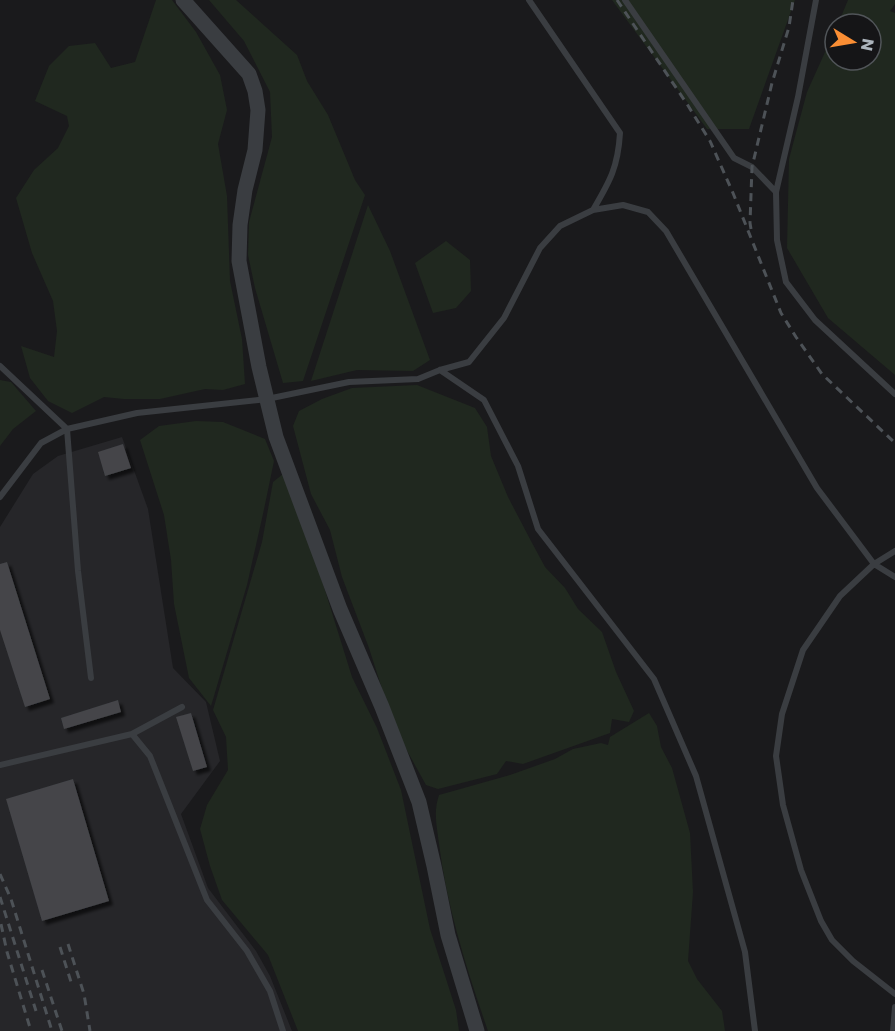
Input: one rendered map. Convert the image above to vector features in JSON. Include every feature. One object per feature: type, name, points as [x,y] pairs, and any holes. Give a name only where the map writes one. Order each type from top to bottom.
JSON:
[{"type":"street","points":[[183,0],[249,74],[255,91],[258,110],[255,150],[245,190],[239,261],[267,399],[276,437],[340,609],[386,716],[419,802],[435,866],[448,935],[477,1031]]},
{"type":"lane","points":[[529,0],[620,133],[618,156],[611,180],[593,210]]},
{"type":"lane","points":[[626,0],[735,158],[752,167],[776,192]]},
{"type":"lane","points":[[816,0],[798,97],[776,192],[777,240],[786,282],[815,320],[895,394]]},
{"type":"lane","points":[[0,497],[41,443],[67,429],[137,413],[267,399],[349,382],[418,380],[440,370],[469,362],[504,318],[540,248],[560,226],[593,210],[623,205],[648,212],[666,231],[817,488],[874,564],[895,577]]},
{"type":"lane","points":[[0,366],[67,429],[78,571],[91,678]]},
{"type":"lane","points":[[440,370],[484,400],[518,466],[538,529],[654,680],[696,776],[745,952],[755,1031]]},
{"type":"lane","points":[[895,550],[874,564],[840,597],[803,650],[782,714],[776,756],[783,805],[801,870],[821,921],[832,940],[853,961],[895,994]]},
{"type":"lane","points":[[0,765],[132,734],[182,707]]},
{"type":"lane","points":[[132,734],[150,756],[207,900],[247,951],[270,991],[283,1031]]},
{"type":"lane","points":[[893,1031],[895,1007]]},
{"type":"shaded area","points":[[156,0],[172,0],[196,32],[220,75],[227,110],[218,144],[227,196],[230,281],[242,339],[245,384],[223,390],[205,389],[160,399],[104,397],[72,413],[48,401],[30,378],[21,346],[54,357],[57,331],[53,301],[32,253],[16,198],[34,170],[58,148],[69,126],[67,116],[35,101],[49,66],[69,46],[95,43],[111,68],[135,62]]},
{"type":"shaded area","points":[[209,0],[236,0],[297,55],[307,81],[328,115],[355,180],[365,195],[303,381],[283,383],[255,288],[248,255],[249,222],[272,137],[270,92],[244,41]]},
{"type":"shaded area","points":[[612,0],[795,0],[749,129],[707,129]]},
{"type":"shaded area","points":[[848,0],[895,0],[890,11],[895,13],[895,375],[828,318],[787,248],[789,159],[807,92],[823,57],[823,72],[883,72],[883,12],[843,12]]},
{"type":"shaded area","points":[[368,205],[390,251],[430,360],[413,371],[357,370],[311,381]]},
{"type":"shaded area","points":[[446,241],[470,260],[471,291],[456,308],[433,313],[415,263]]},
{"type":"shaded area","points":[[0,380],[11,382],[36,411],[13,429],[0,446]]},
{"type":"shaded area","points":[[417,385],[475,408],[487,427],[491,456],[508,497],[531,541],[545,567],[565,588],[578,609],[602,632],[616,672],[634,711],[629,722],[612,719],[610,733],[523,764],[506,761],[497,774],[438,789],[426,785],[392,720],[369,648],[342,577],[330,530],[311,494],[293,426],[299,411],[322,399],[352,388]]},
{"type":"shaded area","points":[[196,421],[223,422],[265,439],[274,461],[247,585],[211,706],[189,678],[174,604],[171,560],[164,515],[140,440],[159,426]]},
{"type":"shaded area","points":[[122,437],[148,509],[173,668],[206,702],[220,761],[181,814],[208,888],[256,951],[270,976],[292,1031],[0,1031],[0,527],[33,474],[58,456]]},
{"type":"shaded area","points":[[283,474],[314,555],[352,677],[377,728],[401,790],[430,929],[456,1010],[459,1031],[298,1031],[268,955],[222,900],[210,866],[200,829],[207,805],[228,770],[226,737],[213,710],[262,542],[273,482]]},
{"type":"shaded area","points":[[649,713],[657,726],[661,747],[672,768],[690,833],[693,892],[688,961],[697,979],[722,1011],[725,1031],[488,1031],[465,962],[447,892],[436,819],[439,795],[510,775],[555,759],[573,749],[601,743],[608,745],[610,737]]},
{"type":"building","points":[[123,444],[131,468],[105,476],[98,452]]},
{"type":"building","points":[[7,562],[50,699],[25,707],[0,630],[0,564]]},
{"type":"building","points":[[118,700],[121,712],[64,729],[61,718]]},
{"type":"building","points":[[191,713],[207,767],[193,771],[176,717]]},
{"type":"building","points":[[73,779],[109,901],[42,921],[6,799]]},
{"type":"railway","points":[[617,0],[710,141],[781,313],[796,337],[822,374],[895,443]]},
{"type":"railway","points":[[751,229],[752,167],[772,83],[789,27],[793,0]]},
{"type":"railway","points":[[0,874],[11,899],[52,1031]]},
{"type":"railway","points":[[0,897],[36,1011]]},
{"type":"railway","points":[[1,924],[31,1031]]},
{"type":"railway","points":[[68,944],[84,994],[90,1031]]},
{"type":"railway","points":[[60,947],[72,985]]},
{"type":"railway","points":[[42,970],[62,1031]]}]
